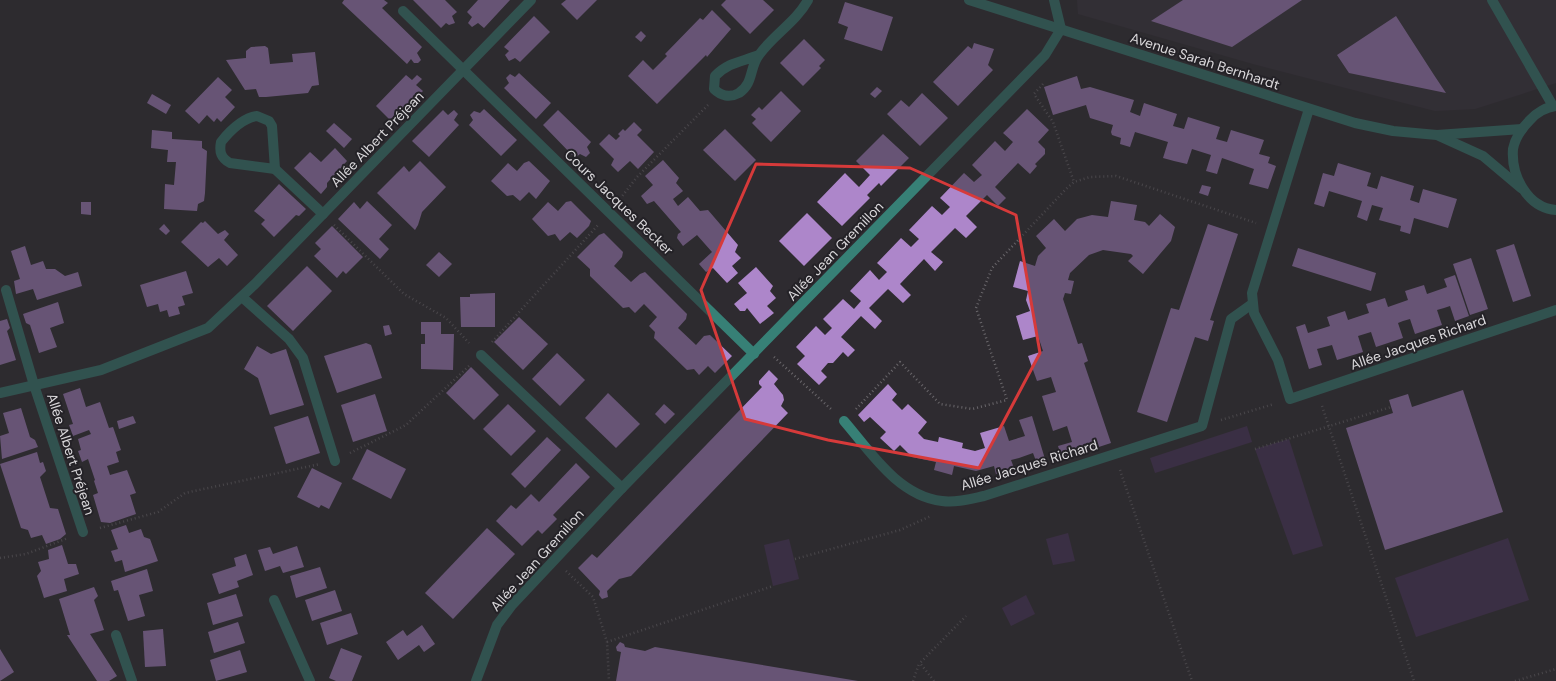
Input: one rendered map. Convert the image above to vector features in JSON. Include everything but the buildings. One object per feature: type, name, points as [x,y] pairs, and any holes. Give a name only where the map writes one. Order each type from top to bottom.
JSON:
[{"type":"street","name":"Allée Albert Préjean","points":[[0,394],[101,370],[208,328],[242,296],[464,70],[530,0]]},
{"type":"street","points":[[759,55],[725,67],[715,76],[714,88],[720,94],[727,96],[738,93],[747,86],[759,55],[797,17],[808,0]]},
{"type":"street","name":"Avenue Sarah Bernhardt","points":[[969,0],[1309,109],[1355,122],[1394,131],[1437,135],[1522,128]]},
{"type":"street","points":[[1054,0],[1061,29]]},
{"type":"street","points":[[1492,0],[1554,106]]},
{"type":"street","name":"Cours Jacques Becker","points":[[403,11],[754,354]]},
{"type":"street","name":"Allée Jean Gremillon","points":[[476,681],[497,625],[512,605],[622,488],[1045,55],[1061,29]]},
{"type":"street","name":"Avenue Sarah Bernhardt","points":[[1522,188],[1514,169],[1513,148],[1522,128],[1535,114],[1554,106]]},
{"type":"street","points":[[1290,399],[1278,360],[1254,313],[1252,293],[1309,109]]},
{"type":"street","points":[[275,169],[272,126],[269,121],[263,117],[250,117],[221,142],[220,154],[224,160],[230,163],[275,169],[322,214]]},
{"type":"street","name":"Avenue Sarah Bernhardt","points":[[1437,135],[1483,156],[1522,188],[1535,202],[1556,210]]},
{"type":"street","name":"Allée Albert Préjean","points":[[6,290],[34,385],[83,532]]},
{"type":"street","points":[[242,296],[289,339],[303,358],[335,461]]},
{"type":"street","points":[[1202,426],[1231,319],[1252,304]]},
{"type":"street","name":"Allée Jacques Richard","points":[[1290,399],[1556,310]]},
{"type":"street","points":[[481,356],[622,488]]},
{"type":"street","name":"Allée Jacques Richard","points":[[844,421],[890,474],[907,488],[923,497],[942,501],[962,501],[984,496],[1202,426]]},
{"type":"street","points":[[274,600],[310,681]]},
{"type":"street","points":[[116,635],[132,681]]},
{"type":"path","points":[[1044,82],[1034,94],[1054,122],[1074,182]]},
{"type":"path","points":[[610,212],[637,177],[720,94]]},
{"type":"path","points":[[762,346],[844,421],[900,362],[940,404],[972,409],[1007,400],[976,308],[992,268],[1074,182],[1090,177],[1116,176],[1271,228]]},
{"type":"path","points":[[322,214],[404,294],[446,318],[481,356]]},
{"type":"path","points":[[1317,390],[1414,681]]},
{"type":"path","points":[[1202,426],[1290,399]]},
{"type":"path","points":[[1255,449],[1391,407]]},
{"type":"path","points":[[1114,454],[1192,681]]},
{"type":"path","points":[[795,559],[900,530]]},
{"type":"path","points":[[554,561],[593,597],[607,642],[609,681]]},
{"type":"path","points":[[607,642],[773,586]]},
{"type":"path","points":[[913,681],[920,663],[966,616]]},
{"type":"path","points":[[920,663],[934,681]]},
{"type":"path","points":[[1515,681],[1556,669]]},
{"type":"highlighted area","points":[[756,164],[910,168],[1016,215],[1040,353],[979,468],[828,440],[745,419],[701,290]]},
{"type":"shaded area","points":[[1077,0],[1556,0],[1556,83],[1475,109],[1435,111],[1253,64],[1078,14]]},
{"type":"shaded area","points":[[1247,426],[1252,442],[1155,473],[1150,458]]},
{"type":"shaded area","points":[[1289,439],[1323,546],[1293,555],[1255,449]]},
{"type":"shaded area","points":[[1068,533],[1075,561],[1053,565],[1046,539]]},
{"type":"shaded area","points":[[1508,538],[1529,600],[1416,637],[1395,578]]},
{"type":"shaded area","points":[[789,539],[799,579],[773,586],[764,545]]},
{"type":"shaded area","points":[[1026,595],[1035,614],[1011,626],[1002,608]]}]
